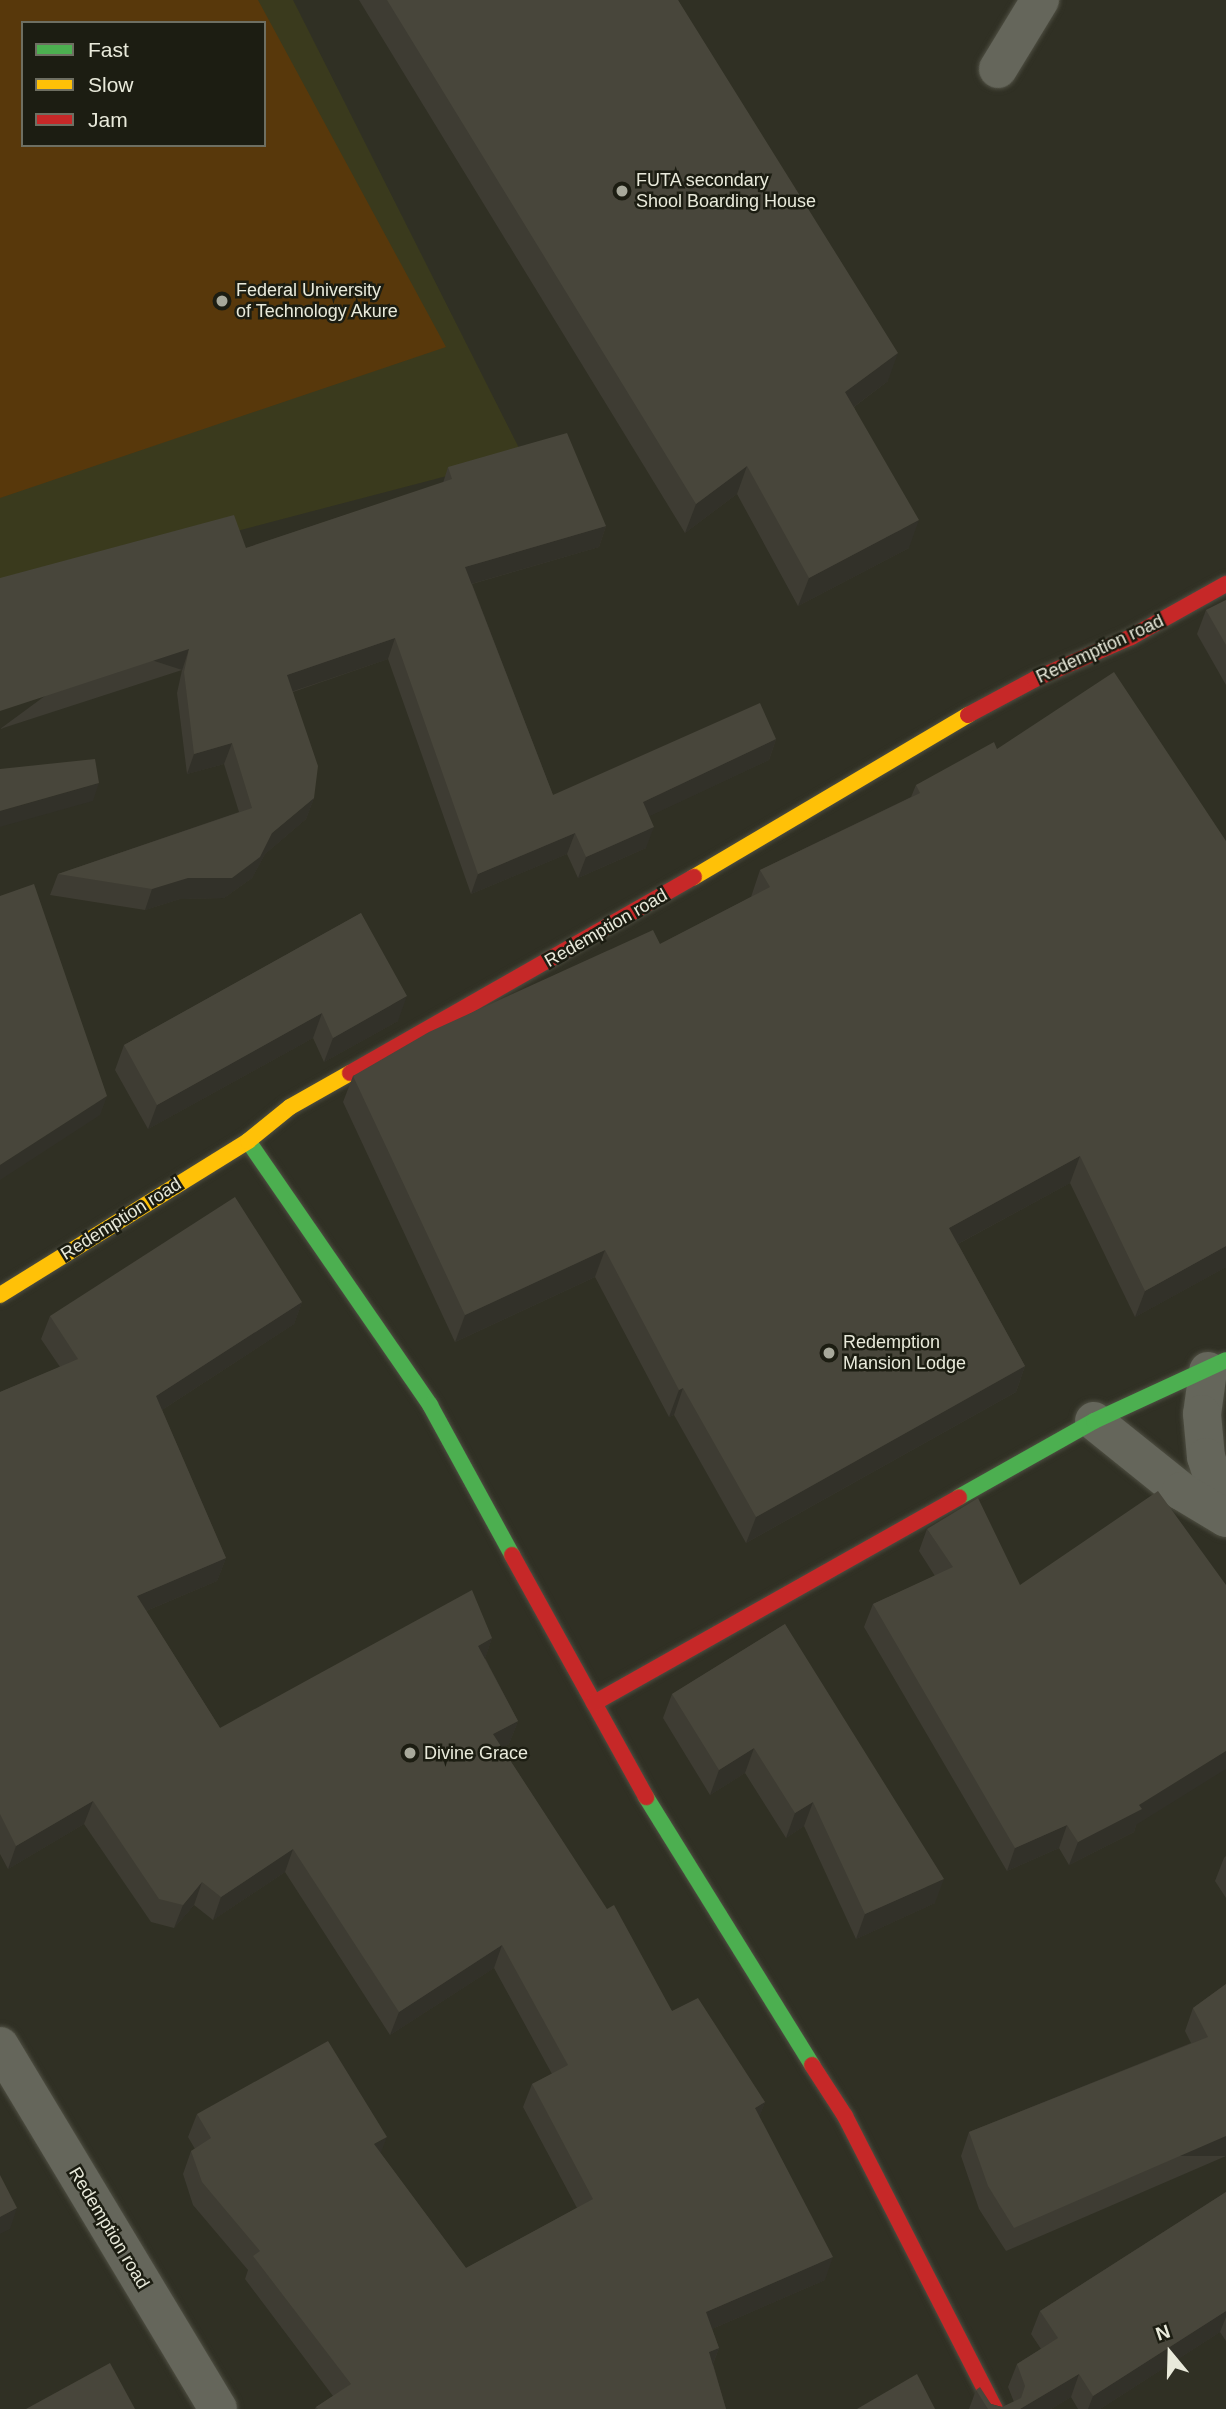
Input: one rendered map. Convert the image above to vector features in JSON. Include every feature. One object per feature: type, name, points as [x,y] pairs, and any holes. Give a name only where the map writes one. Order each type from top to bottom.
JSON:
[{"type":"street","points":[[998,69],[1040,0]]},
{"type":"street","name":"Redemption road","points":[[0,1295],[247,1141],[290,1107],[637,911],[943,729],[1035,680],[1131,637],[1226,584]]},
{"type":"street","points":[[247,1141],[430,1405],[674,1849],[845,2116],[995,2409]]},
{"type":"street","points":[[594,1703],[1094,1422],[1217,1366]]},
{"type":"street","points":[[1217,1366],[1202,1414],[1206,1457],[1226,1518]]},
{"type":"street","points":[[1094,1422],[1181,1491],[1226,1518]]},
{"type":"street","name":"Redemption road","points":[[0,2046],[218,2409]]},
{"type":"shaded area","name":"Federal University of Technology Akure","points":[[0,0],[293,0],[523,456],[0,593]]},
{"type":"shaded area","name":"Federal University of Technology Akure","points":[[0,0],[258,0],[446,347],[0,498]]},
{"type":"building","name":"FUTA secondary Shool Boarding House","points":[[387,0],[678,0],[898,353],[845,392],[919,520],[809,578],[747,466],[696,504]]},
{"type":"building","points":[[567,433],[606,526],[465,567],[553,795],[760,703],[776,739],[643,802],[654,827],[586,857],[575,833],[478,874],[395,638],[287,675],[318,766],[314,798],[272,833],[260,857],[232,878],[188,878],[152,889],[58,874],[252,808],[232,743],[194,754],[184,672],[189,649],[0,711],[0,578],[234,515],[246,548],[452,479],[448,467]]},
{"type":"building","points":[[1226,600],[1226,645],[1206,610]]},
{"type":"building","points":[[1114,672],[1226,841],[1226,1246],[1145,1291],[1080,1156],[949,1228],[1025,1366],[756,1517],[683,1388],[679,1390],[605,1250],[465,1315],[353,1076],[429,1032],[653,930],[660,944],[770,887],[760,870],[920,793],[916,785],[994,742],[997,749]]},
{"type":"building","points":[[95,759],[99,783],[0,811],[0,769]]},
{"type":"building","points":[[34,884],[107,1096],[0,1165],[0,896]]},
{"type":"building","points":[[361,913],[407,996],[333,1038],[322,1013],[157,1105],[124,1045]]},
{"type":"building","points":[[235,1197],[302,1302],[156,1396],[226,1558],[137,1596],[220,1728],[472,1590],[492,1638],[478,1646],[518,1721],[493,1734],[607,1909],[614,1905],[672,2011],[698,1998],[765,2102],[755,2108],[833,2257],[706,2312],[719,2348],[709,2352],[726,2409],[318,2409],[316,2407],[351,2384],[253,2256],[260,2251],[202,2182],[191,2151],[211,2138],[197,2114],[328,2041],[387,2137],[374,2144],[466,2268],[593,2199],[532,2084],[568,2065],[502,1945],[399,2012],[293,1849],[221,1897],[202,1882],[183,1905],[159,1899],[93,1801],[16,1846],[0,1814],[0,1392],[78,1359],[50,1316]]},
{"type":"building","points":[[1158,1491],[1226,1585],[1226,1751],[1139,1805],[1142,1809],[1078,1842],[1067,1825],[1015,1848],[873,1604],[953,1567],[927,1529],[978,1498],[1020,1585]]},
{"type":"building","points":[[785,1624],[944,1879],[865,1914],[813,1802],[795,1813],[754,1748],[719,1770],[672,1694]]},
{"type":"building","points":[[1226,1984],[1226,2136],[1014,2228],[988,2186],[969,2132],[1208,2037],[1193,2008]]},
{"type":"building","points":[[0,2175],[17,2208],[0,2217]]},
{"type":"building","points":[[1226,2192],[1226,2311],[1093,2396],[1079,2374],[1020,2409],[988,2409],[976,2390],[980,2387],[991,2404],[1002,2407],[1021,2398],[1025,2386],[1017,2364],[1058,2338],[1040,2311]]},
{"type":"building","points":[[110,2363],[135,2409],[26,2409]]},
{"type":"building","points":[[917,2374],[935,2409],[857,2409]]},
{"type":"traffic: fast","points":[[248,1141],[430,1405],[512,1555]]},
{"type":"traffic: fast","points":[[959,1497],[1094,1421],[1226,1360]]},
{"type":"traffic: fast","points":[[646,1797],[812,2065]]},
{"type":"traffic: slow","points":[[694,877],[968,715]]},
{"type":"traffic: slow","points":[[0,1295],[248,1141],[290,1107],[350,1073]]},
{"type":"traffic: jam","points":[[968,715],[1035,679],[1131,637],[1226,584]]},
{"type":"traffic: jam","points":[[350,1073],[694,877]]},
{"type":"traffic: jam","points":[[594,1703],[959,1497]]},
{"type":"traffic: jam","points":[[512,1555],[646,1797]]},
{"type":"traffic: jam","points":[[812,2065],[845,2116],[995,2409]]},
{"type":"place","name":"FUTA secondary Shool Boarding House","points":[[622,191]]},
{"type":"place","name":"Federal University of Technology Akure","points":[[222,301]]},
{"type":"place","name":"Redemption Mansion Lodge","points":[[829,1353]]},
{"type":"place","name":"Divine Grace","points":[[410,1753]]}]
